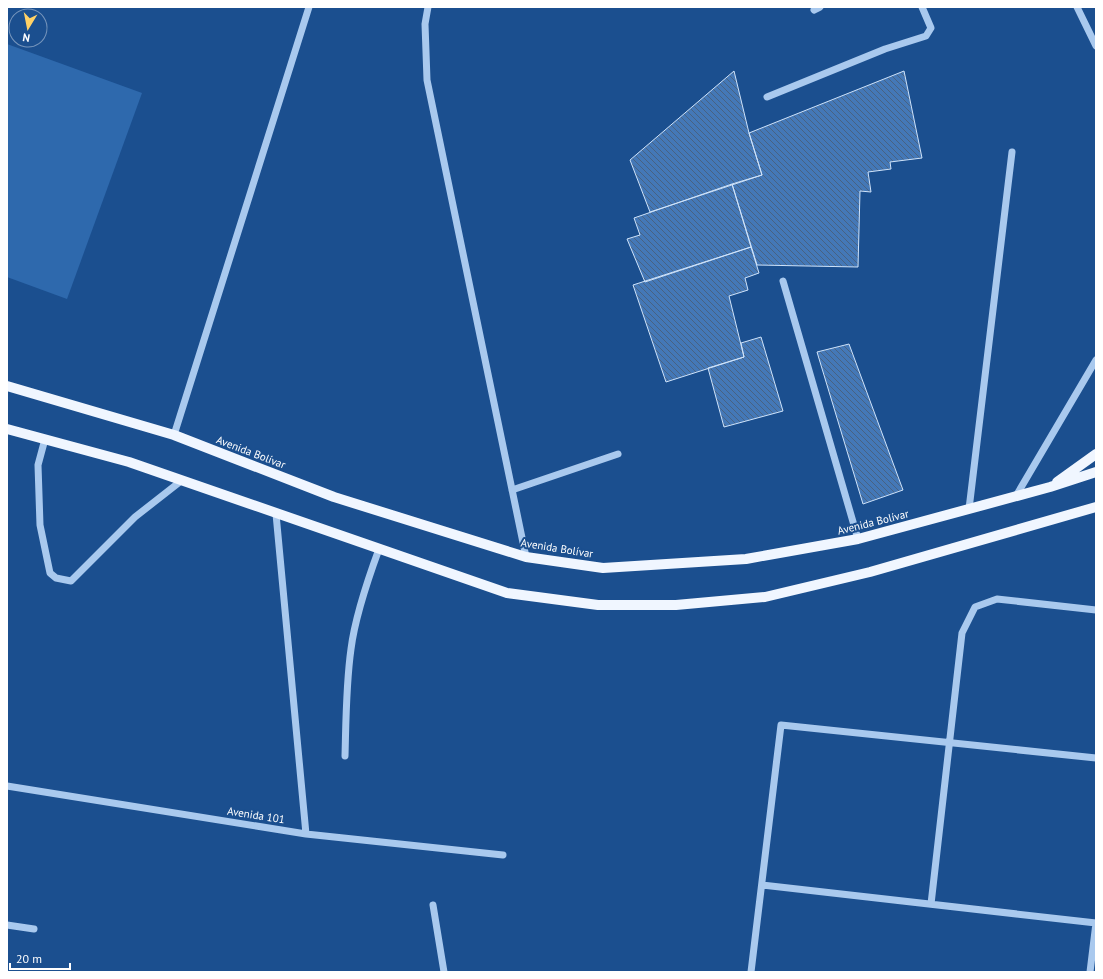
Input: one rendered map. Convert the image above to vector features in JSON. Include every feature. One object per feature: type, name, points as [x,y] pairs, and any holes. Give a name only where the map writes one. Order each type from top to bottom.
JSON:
[{"type":"main road","name":"Avenida Bolívar","points":[[7,386],[174,435],[334,498],[526,558],[611,567],[746,559],[858,539],[1050,487],[1096,472]]},
{"type":"main road","points":[[7,429],[129,462],[507,593],[598,605],[676,606],[773,595],[870,572],[1096,507]]},
{"type":"main road","points":[[1050,487],[1096,454]]},
{"type":"street","points":[[174,435],[310,7]]},
{"type":"street","points":[[428,7],[425,24],[427,80],[526,558]]},
{"type":"street","points":[[767,97],[885,50],[926,36],[931,28],[922,7]]},
{"type":"street","points":[[1077,7],[1096,46]]},
{"type":"street","points":[[970,509],[1012,152]]},
{"type":"street","points":[[783,282],[858,539]]},
{"type":"street","points":[[1016,496],[1096,360]]},
{"type":"street","points":[[45,439],[38,465],[40,525],[50,573],[56,578],[71,581],[135,517],[181,481]]},
{"type":"street","points":[[512,490],[618,454]]},
{"type":"street","points":[[276,514],[306,834]]},
{"type":"street","points":[[345,756],[346,702],[351,648],[369,577],[379,549]]},
{"type":"street","points":[[931,904],[962,633],[975,607],[997,600],[1096,610]]},
{"type":"street","points":[[751,972],[781,725],[1096,758]]},
{"type":"street","name":"Avenida 101","points":[[7,786],[306,834],[503,855]]},
{"type":"street","points":[[762,885],[1096,923],[1090,972]]},
{"type":"street","points":[[433,905],[444,972]]},
{"type":"street","points":[[7,925],[34,929]]},
{"type":"shaded area","points":[[7,44],[8,48],[18,48],[142,93],[67,299],[7,277]]},
{"type":"building","points":[[734,71],[749,133],[762,175],[650,212],[630,160]]},
{"type":"building","points":[[904,71],[922,158],[890,162],[891,169],[868,172],[871,192],[860,191],[858,267],[757,265],[732,184],[762,175],[749,133]]},
{"type":"building","points":[[732,184],[751,247],[645,282],[627,239],[640,235],[634,218]]},
{"type":"building","points":[[751,247],[759,273],[745,278],[748,290],[729,296],[744,357],[666,382],[633,285]]},
{"type":"building","points":[[761,337],[783,411],[724,427],[708,368],[744,357],[741,343]]},
{"type":"building","points":[[849,344],[903,490],[863,504],[817,352]]}]
